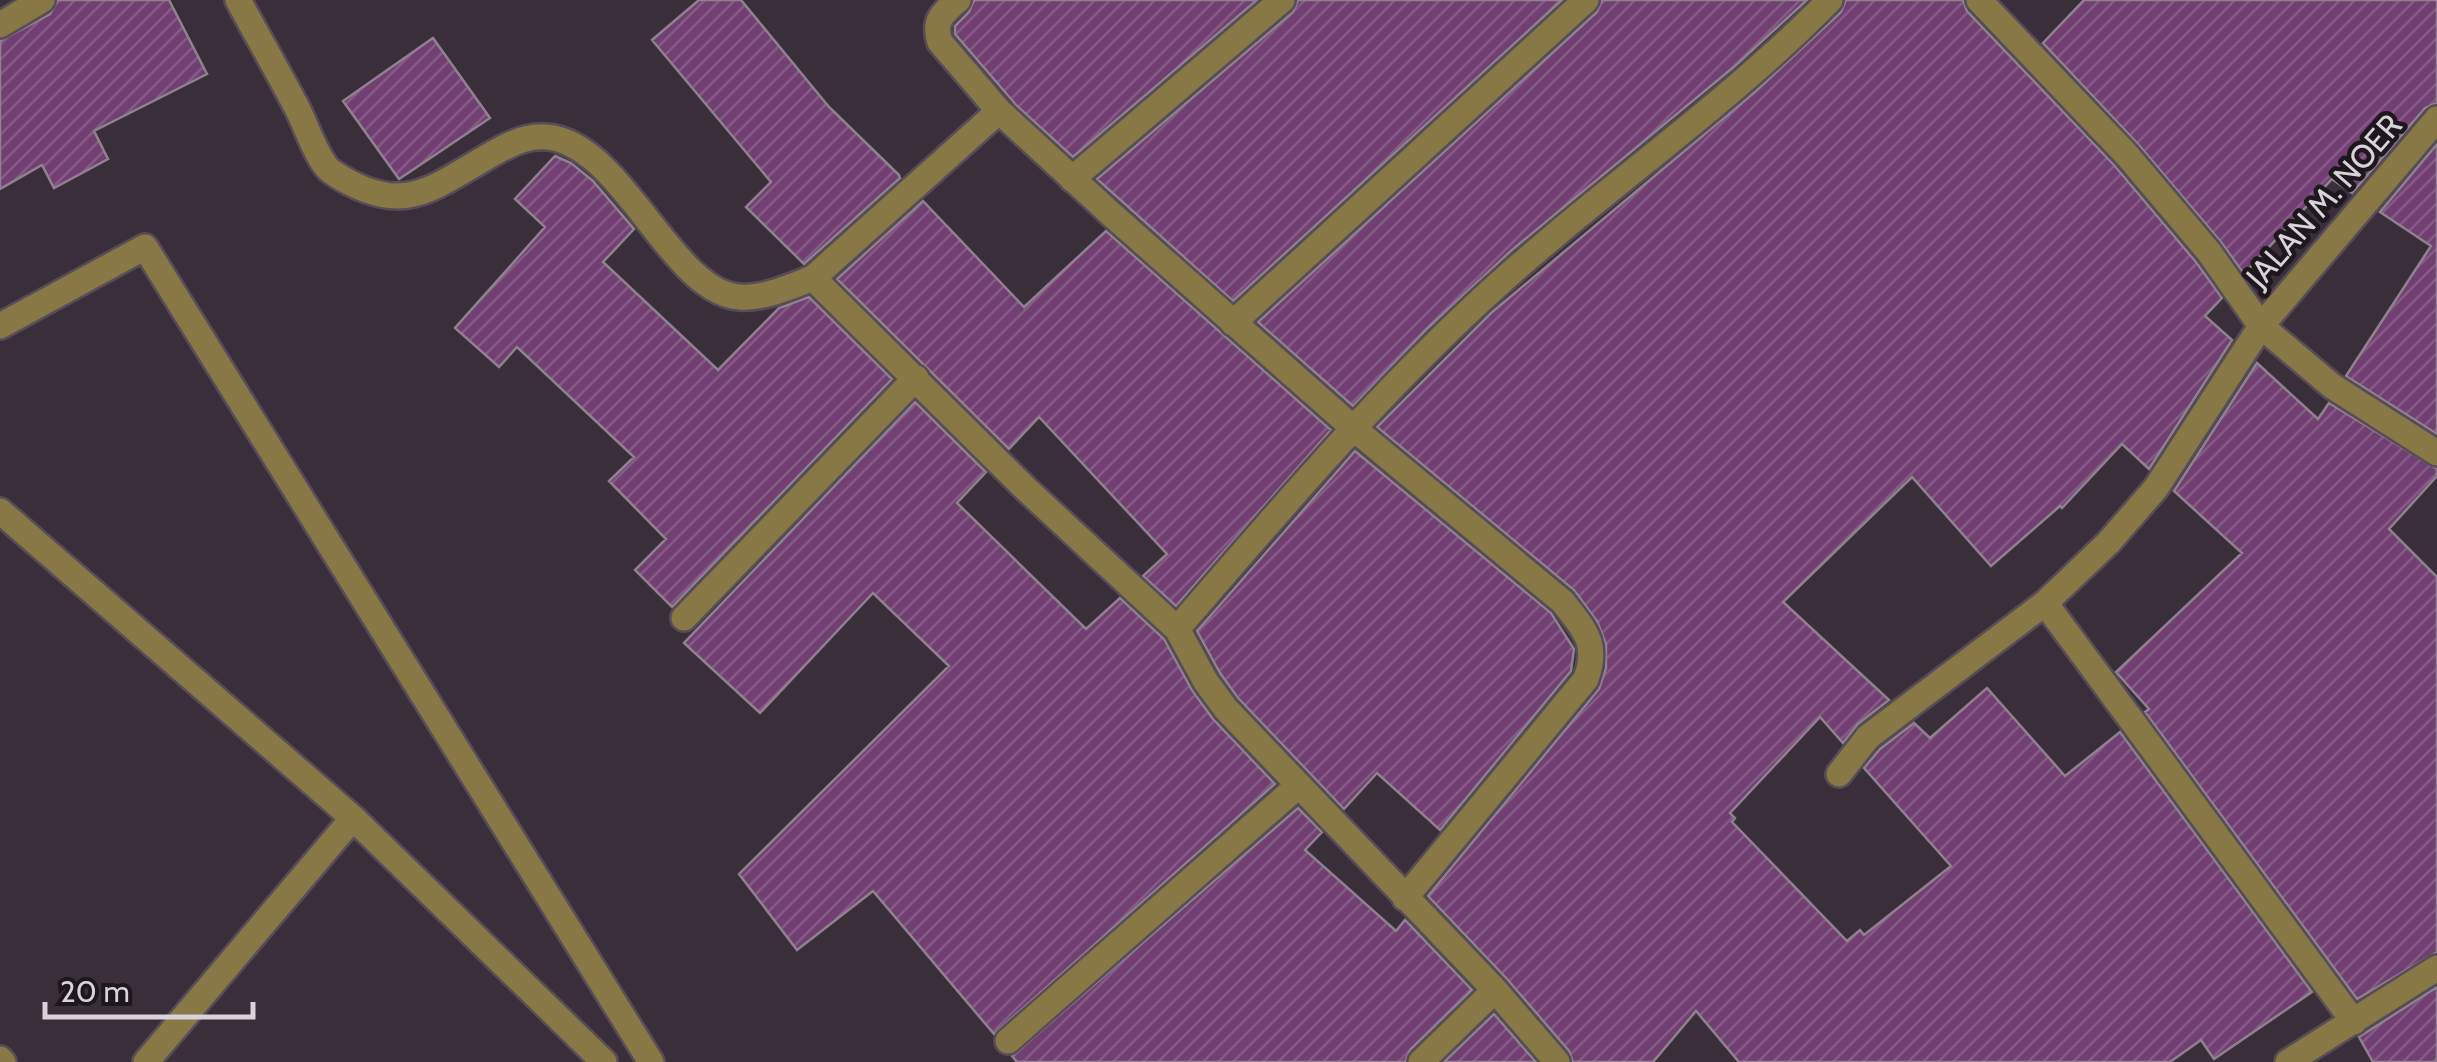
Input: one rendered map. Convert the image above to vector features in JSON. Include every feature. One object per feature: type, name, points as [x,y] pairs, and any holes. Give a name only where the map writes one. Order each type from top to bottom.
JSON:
[{"type":"street","points":[[0,24],[42,0]]},
{"type":"street","points":[[238,0],[328,170],[370,193],[396,198],[425,192],[522,138],[554,138],[580,150],[607,172],[692,270],[713,287],[739,298],[813,278],[999,111]]},
{"type":"street","points":[[958,0],[940,16],[936,30],[940,42],[999,111],[1232,323],[1563,602],[1590,638],[1592,661],[1586,679],[1405,898]]},
{"type":"street","points":[[1072,179],[1282,0]]},
{"type":"street","points":[[1232,323],[1586,0]]},
{"type":"street","points":[[1176,629],[1352,427],[1481,300],[1781,50],[1830,0]]},
{"type":"street","points":[[1979,0],[2126,154],[2209,252],[2261,326],[2332,386],[2437,453]]},
{"type":"street","name":"JALAN M. NOER","points":[[1839,774],[1868,737],[2046,603],[2108,543],[2156,488],[2261,326],[2437,119]]},
{"type":"street","points":[[0,326],[144,247],[652,1062]]},
{"type":"street","points":[[813,278],[1026,489],[1176,629],[1226,709],[1496,990],[1557,1062]]},
{"type":"street","points":[[684,618],[916,378]]},
{"type":"street","points":[[0,511],[353,818],[604,1062]]},
{"type":"street","points":[[2046,603],[2354,1022]]},
{"type":"street","points":[[1008,1041],[1298,786]]},
{"type":"street","points":[[146,1062],[353,818]]},
{"type":"street","points":[[2288,1062],[2437,968]]},
{"type":"street","points":[[1421,1062],[1496,990]]},
{"type":"building","points":[[58,0],[169,0],[207,74],[94,131],[108,159],[54,188],[42,165],[0,189],[0,41],[50,14]]},
{"type":"building","points":[[699,0],[741,0],[829,107],[899,175],[804,264],[746,207],[771,182],[652,40]]},
{"type":"building","points":[[974,0],[1257,0],[1073,157],[1017,106],[955,34],[955,26],[969,12]]},
{"type":"building","points":[[1298,0],[1562,0],[1233,301],[1097,179],[1293,12]]},
{"type":"building","points":[[1602,0],[1807,0],[1735,66],[1512,250],[1428,328],[1353,406],[1258,322],[1597,12]]},
{"type":"building","points":[[1846,0],[1963,0],[1967,11],[2114,165],[2196,262],[2222,298],[2205,316],[2232,340],[2149,469],[2122,444],[2062,508],[1991,566],[1912,477],[1783,602],[1889,700],[1858,724],[1843,743],[1820,717],[1730,813],[1735,818],[1732,822],[1847,941],[1860,930],[1864,935],[1951,866],[1864,768],[1880,749],[1914,723],[1930,738],[1987,688],[2065,776],[2120,732],[2312,992],[2214,1059],[2201,1040],[2170,1062],[1739,1062],[1696,1011],[1653,1062],[1573,1062],[1569,1051],[1507,979],[1428,896],[1599,689],[1606,668],[1606,644],[1597,621],[1574,590],[1377,427],[1491,313],[1756,91],[1841,12]]},
{"type":"building","points":[[2084,0],[2437,0],[2437,103],[2425,108],[2352,193],[2332,179],[2244,274],[2138,144],[2043,43]]},
{"type":"building","points":[[433,38],[490,118],[399,179],[343,101]]},
{"type":"building","points":[[2437,144],[2437,434],[2346,376],[2431,246],[2380,212]]},
{"type":"building","points":[[555,156],[593,181],[634,229],[603,262],[718,370],[779,308],[809,297],[892,379],[672,607],[635,570],[666,539],[609,481],[634,457],[517,347],[499,367],[455,328],[545,227],[515,199]]},
{"type":"building","points":[[923,201],[1024,307],[1106,231],[1331,430],[1176,606],[1143,576],[1167,554],[1039,417],[1009,449],[837,279]]},
{"type":"building","points":[[2257,363],[2318,419],[2329,403],[2437,469],[2437,476],[2389,529],[2437,577],[2437,952],[2357,999],[2145,712],[2149,709],[2116,672],[2242,553],[2174,491]]},
{"type":"building","points":[[915,402],[986,472],[957,503],[1086,629],[1120,598],[1164,639],[1213,719],[1275,784],[994,1034],[873,891],[797,950],[739,874],[949,666],[873,593],[760,713],[684,643]]},
{"type":"building","points":[[1355,451],[1551,613],[1574,649],[1571,671],[1440,830],[1377,773],[1344,809],[1238,698],[1197,631]]},
{"type":"building","points":[[1298,808],[1322,832],[1305,850],[1396,931],[1405,920],[1472,990],[1410,1050],[1405,1062],[1017,1062],[1012,1056]]},
{"type":"building","points":[[2437,987],[2437,1062],[2373,1062],[2359,1037]]},
{"type":"building","points":[[1494,1014],[1536,1062],[1444,1062]]}]
